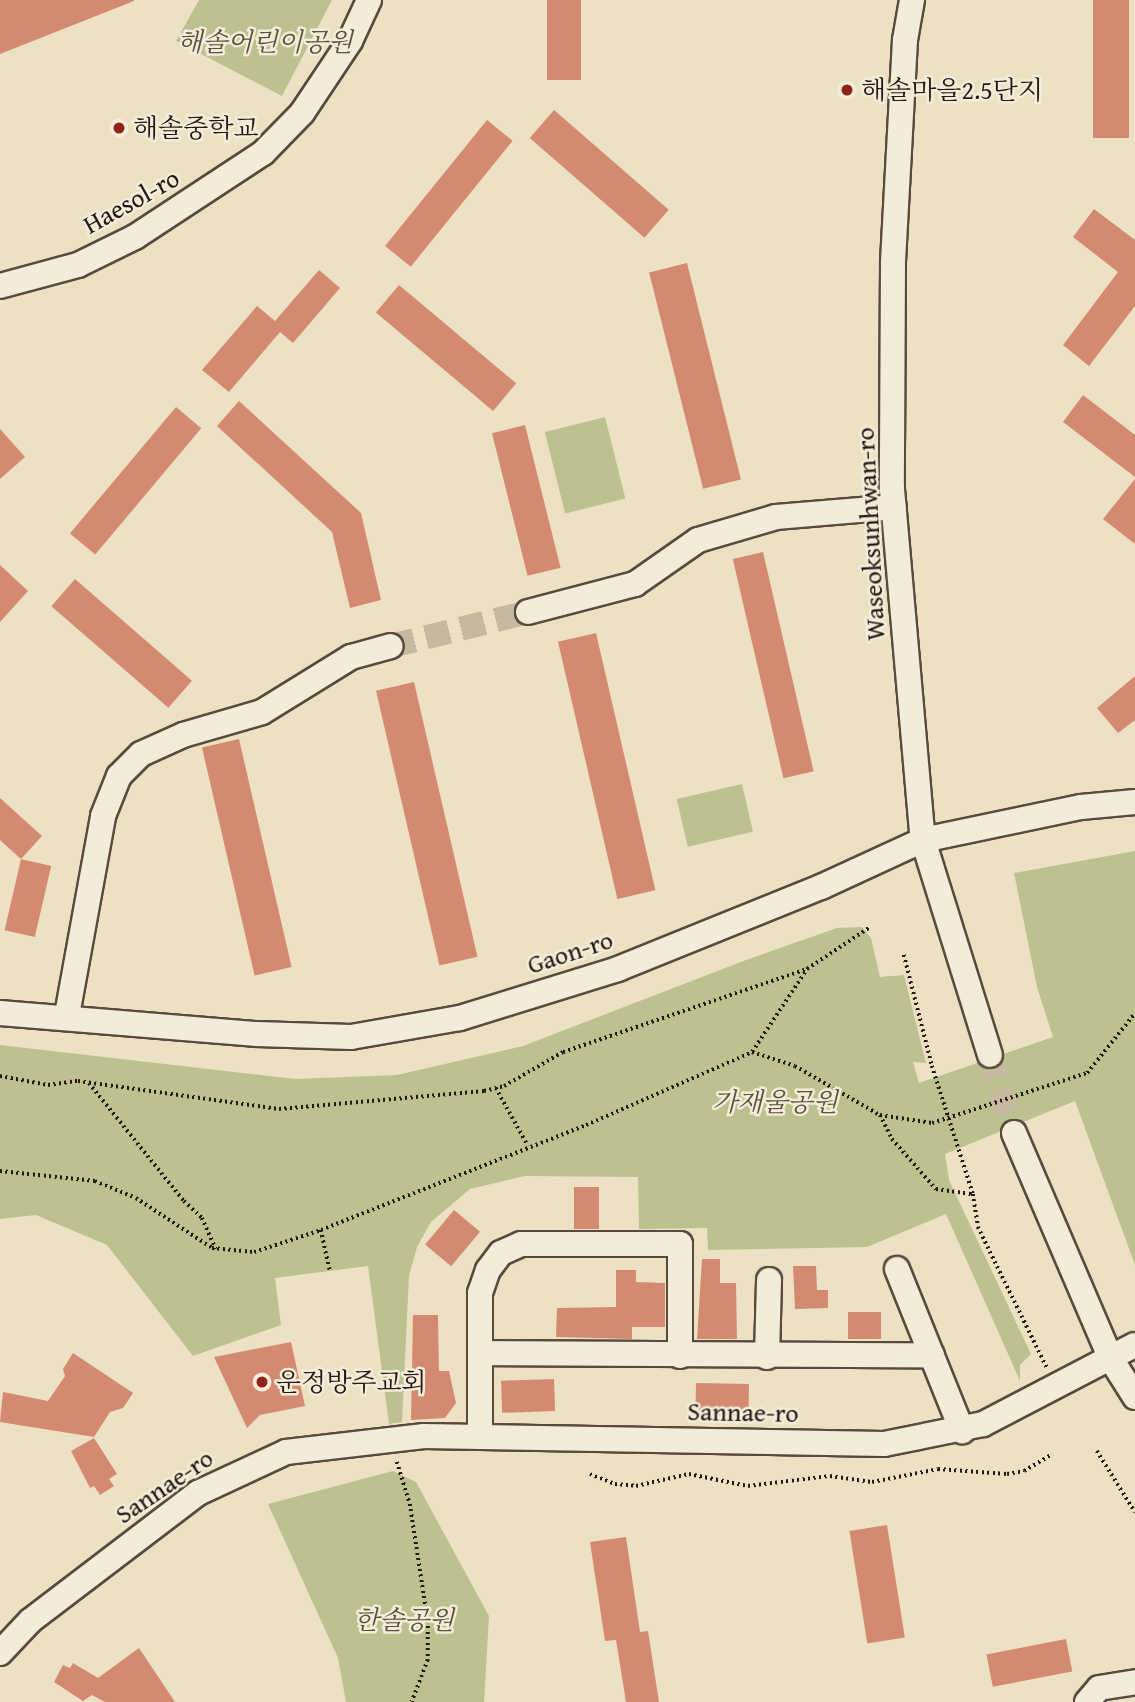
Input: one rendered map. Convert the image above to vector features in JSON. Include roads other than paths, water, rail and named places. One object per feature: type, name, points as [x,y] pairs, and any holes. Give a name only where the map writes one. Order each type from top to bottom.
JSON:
[{"type":"street","name":"Haesol-ro","points":[[0,286],[78,265],[135,237],[263,153],[302,113],[350,41],[369,0]]},
{"type":"street","name":"Waseoksunhwan-ro","points":[[912,0],[905,40],[892,264],[894,507],[923,840],[989,1055]]},
{"type":"street","points":[[528,612],[635,584],[698,540],[776,517],[894,507]]},
{"type":"street","points":[[67,1016],[103,816],[119,776],[141,754],[183,734],[262,712],[351,657],[391,646]]},
{"type":"street","name":"Gaon-ro","points":[[0,1013],[67,1016],[257,1034],[351,1037],[460,1018],[618,969],[821,887],[923,840],[1081,807],[1135,802]]},
{"type":"street","points":[[1014,1133],[1111,1359],[1135,1396]]},
{"type":"street","points":[[480,1437],[480,1293],[488,1270],[501,1253],[521,1244],[680,1244],[680,1356]]},
{"type":"street","points":[[897,1269],[962,1431]]},
{"type":"street","name":"Sannae-ro","points":[[767,1357],[769,1280]]},
{"type":"street","name":"Sannae-ro","points":[[0,1653],[30,1621],[198,1493],[286,1452],[390,1438],[884,1444],[962,1431],[1135,1345]]},
{"type":"street","name":"Sannae-ro","points":[[480,1353],[767,1357],[932,1355]]},
{"type":"street","points":[[1087,1702],[1099,1688],[1135,1682]]},
{"type":"tunnel","points":[[391,646],[528,612]]},
{"type":"tunnel","points":[[990,1055],[1014,1133]]},
{"type":"place","name":"해솔마을2.5단지","points":[[847,90]]},
{"type":"place","name":"해솔중학교","points":[[119,128]]},
{"type":"place","name":"운정방주교회","points":[[262,1382]]},
{"type":"park label","name":"해솔어린이공원","points":[[265,42]]},
{"type":"park label","name":"가재울공원","points":[[775,1102]]},
{"type":"park label","name":"한솔공원","points":[[404,1620]]}]
